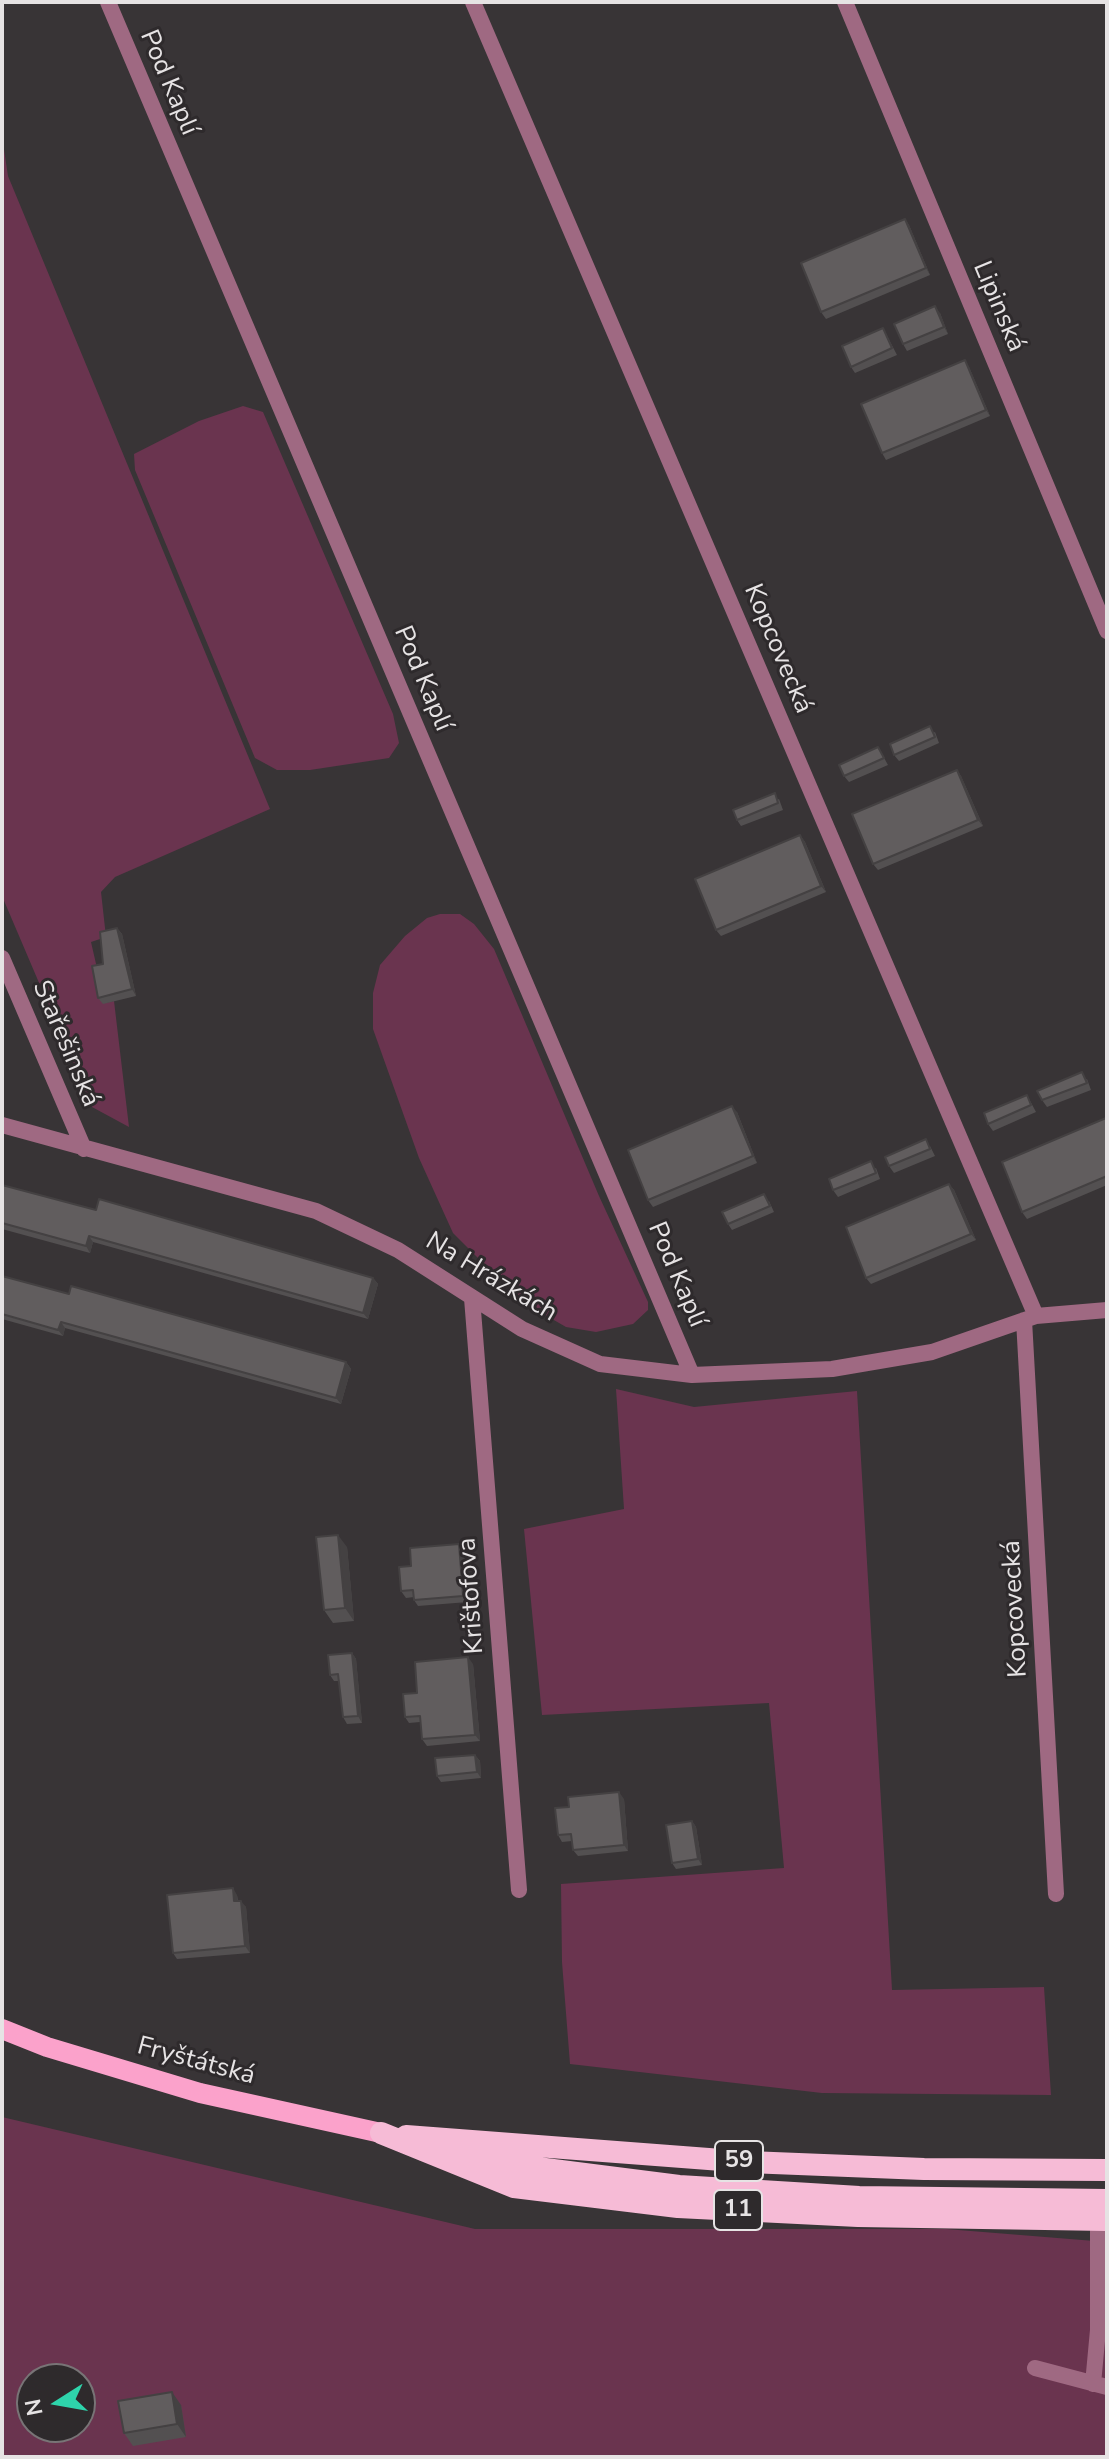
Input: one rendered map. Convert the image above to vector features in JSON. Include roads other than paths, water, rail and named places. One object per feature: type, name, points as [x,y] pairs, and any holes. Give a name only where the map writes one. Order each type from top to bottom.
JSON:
[{"type":"highway","name":"59","points":[[381,2133],[748,2162],[924,2169],[1104,2170]]},
{"type":"highway","name":"11","points":[[381,2133],[514,2187],[678,2207],[858,2216],[1104,2213]]},
{"type":"main road","name":"Fryštátská","points":[[2,2029],[47,2047],[200,2093],[381,2133]]},
{"type":"street","name":"Pod Kaplí","points":[[108,2],[692,1375]]},
{"type":"street","name":"Kopcovecká","points":[[473,2],[1030,1318],[1056,1894]]},
{"type":"street","name":"Lipinská","points":[[845,2],[1107,631]]},
{"type":"street","name":"Stařešinská","points":[[2,958],[84,1149]]},
{"type":"street","name":"Na Hrázkách","points":[[2,1125],[316,1211],[398,1250],[522,1329],[600,1364],[692,1375],[832,1369],[932,1352],[1030,1318],[1107,1310]]},
{"type":"street","name":"Krištofova","points":[[472,1298],[519,1890]]},
{"type":"street","points":[[1035,2368],[1100,2386],[1098,2330],[1104,2213]]}]
